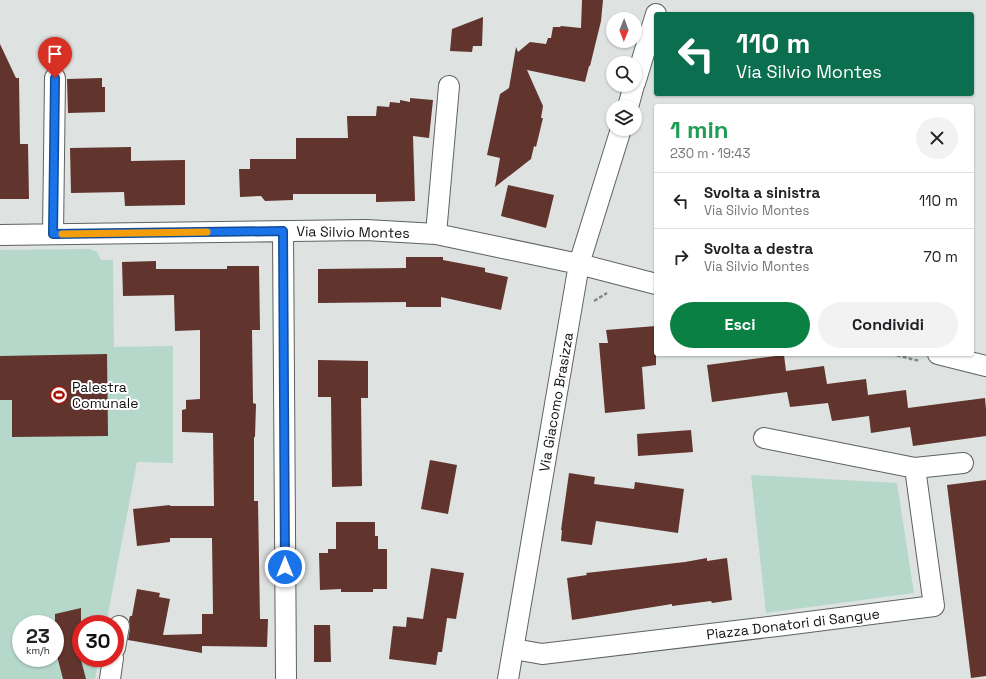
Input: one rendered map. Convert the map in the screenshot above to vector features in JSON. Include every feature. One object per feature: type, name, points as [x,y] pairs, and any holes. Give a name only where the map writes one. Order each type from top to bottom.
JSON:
[{"type":"street","points":[[657,12],[660,0]]},
{"type":"street","points":[[642,61],[654,21]]},
{"type":"street","points":[[53,234],[55,78]]},
{"type":"street","points":[[436,234],[449,86]]},
{"type":"street","name":"Via Giacomo Brasizza","points":[[508,679],[580,264],[619,136]]},
{"type":"street","name":"Via Silvio Montes","points":[[0,235],[366,230],[436,234],[580,264],[654,283]]},
{"type":"street","points":[[283,231],[286,679]]},
{"type":"street","points":[[946,356],[986,366]]},
{"type":"street","points":[[764,438],[914,468],[963,463]]},
{"type":"street","name":"Piazza Donatori di Sangue","points":[[514,649],[542,654],[934,606],[914,468]]},
{"type":"street","points":[[110,679],[112,667]]},
{"type":"path","points":[[570,322],[589,304],[608,293]]},
{"type":"green space","points":[[90,249],[97,252],[101,260],[113,260],[114,347],[173,346],[173,463],[137,462],[108,615],[72,615],[72,667],[97,667],[95,679],[0,679],[0,250]]},
{"type":"green space","points":[[751,475],[897,483],[914,593],[766,613]]},
{"type":"building","points":[[582,0],[603,0],[601,21],[585,82],[527,70],[543,106],[541,118],[543,118],[536,147],[534,146],[531,159],[495,187],[500,158],[487,155],[500,94],[509,88],[516,47],[518,52],[530,42],[546,44],[548,38],[551,38],[553,27],[561,26],[581,28]]},
{"type":"building","points":[[483,17],[482,46],[473,46],[472,52],[450,51],[452,29]]},
{"type":"building","points":[[0,44],[16,78],[19,78],[20,144],[28,144],[29,199],[0,199]]},
{"type":"building","points":[[102,78],[102,87],[105,87],[105,112],[68,113],[67,79]]},
{"type":"building","points":[[410,98],[433,100],[429,138],[413,136],[415,201],[376,202],[376,194],[293,194],[293,200],[265,201],[261,196],[240,197],[239,169],[250,169],[250,159],[296,159],[296,138],[348,138],[347,116],[376,116],[377,106],[389,107],[390,102],[400,103],[400,100],[410,102]]},
{"type":"building","points":[[131,147],[131,161],[185,160],[185,205],[125,206],[124,192],[71,193],[70,148]]},
{"type":"building","points":[[508,185],[554,195],[546,228],[501,216]]},
{"type":"building","points":[[406,257],[443,257],[443,260],[485,268],[485,272],[508,277],[501,310],[441,297],[441,307],[406,307],[406,302],[318,303],[318,269],[406,268]]},
{"type":"building","points":[[156,261],[156,269],[227,269],[227,266],[259,266],[260,330],[252,330],[253,403],[256,404],[254,437],[254,501],[258,501],[260,619],[268,619],[267,647],[202,646],[202,653],[128,640],[130,628],[129,620],[130,616],[132,616],[137,589],[160,593],[159,597],[170,599],[163,635],[202,634],[202,614],[213,614],[212,538],[170,538],[170,542],[137,546],[133,509],[170,505],[214,506],[213,433],[182,432],[182,410],[186,409],[186,400],[200,399],[200,330],[175,331],[174,295],[123,296],[122,262]]},
{"type":"building","points":[[654,326],[654,356],[656,356],[656,365],[642,367],[645,409],[605,413],[599,343],[608,343],[606,330]]},
{"type":"building","points":[[107,354],[108,436],[12,437],[12,400],[0,400],[0,356]]},
{"type":"building","points":[[784,356],[786,371],[824,366],[827,384],[866,379],[868,395],[906,390],[908,408],[985,398],[986,436],[913,446],[910,427],[871,433],[869,416],[832,421],[828,403],[790,407],[787,392],[712,402],[707,365]]},
{"type":"building","points":[[318,360],[368,361],[368,398],[361,398],[362,486],[332,487],[331,397],[318,397]]},
{"type":"building","points":[[691,430],[693,452],[638,456],[637,434]]},
{"type":"building","points":[[430,460],[457,465],[448,514],[421,509]]},
{"type":"building","points":[[569,473],[595,477],[594,484],[634,489],[635,482],[684,489],[678,533],[596,521],[592,545],[561,541],[561,530]]},
{"type":"building","points":[[986,480],[986,676],[971,678],[947,485]]},
{"type":"building","points":[[336,522],[375,522],[375,536],[378,536],[378,549],[387,549],[387,589],[373,589],[373,592],[341,592],[341,589],[320,590],[319,553],[328,553],[328,549],[336,549]]},
{"type":"building","points":[[707,558],[707,561],[727,558],[732,600],[672,606],[672,604],[572,620],[567,578],[587,575],[586,573],[685,562]]},
{"type":"building","points":[[431,568],[464,573],[456,619],[447,618],[442,652],[438,652],[436,665],[389,659],[393,626],[406,627],[407,617],[423,619]]},
{"type":"building","points":[[81,608],[81,615],[72,615],[72,667],[83,667],[86,679],[63,679],[60,667],[64,667],[64,615],[55,614]]},
{"type":"building","points":[[314,625],[330,625],[331,662],[314,662]]},
{"type":"slow traffic","points":[[62,234],[207,232]]},
{"type":"place","name":"Palestra Comunale","points":[[59,395]]},
{"type":"route","points":[[55,78],[53,234],[283,231],[285,567]]}]
